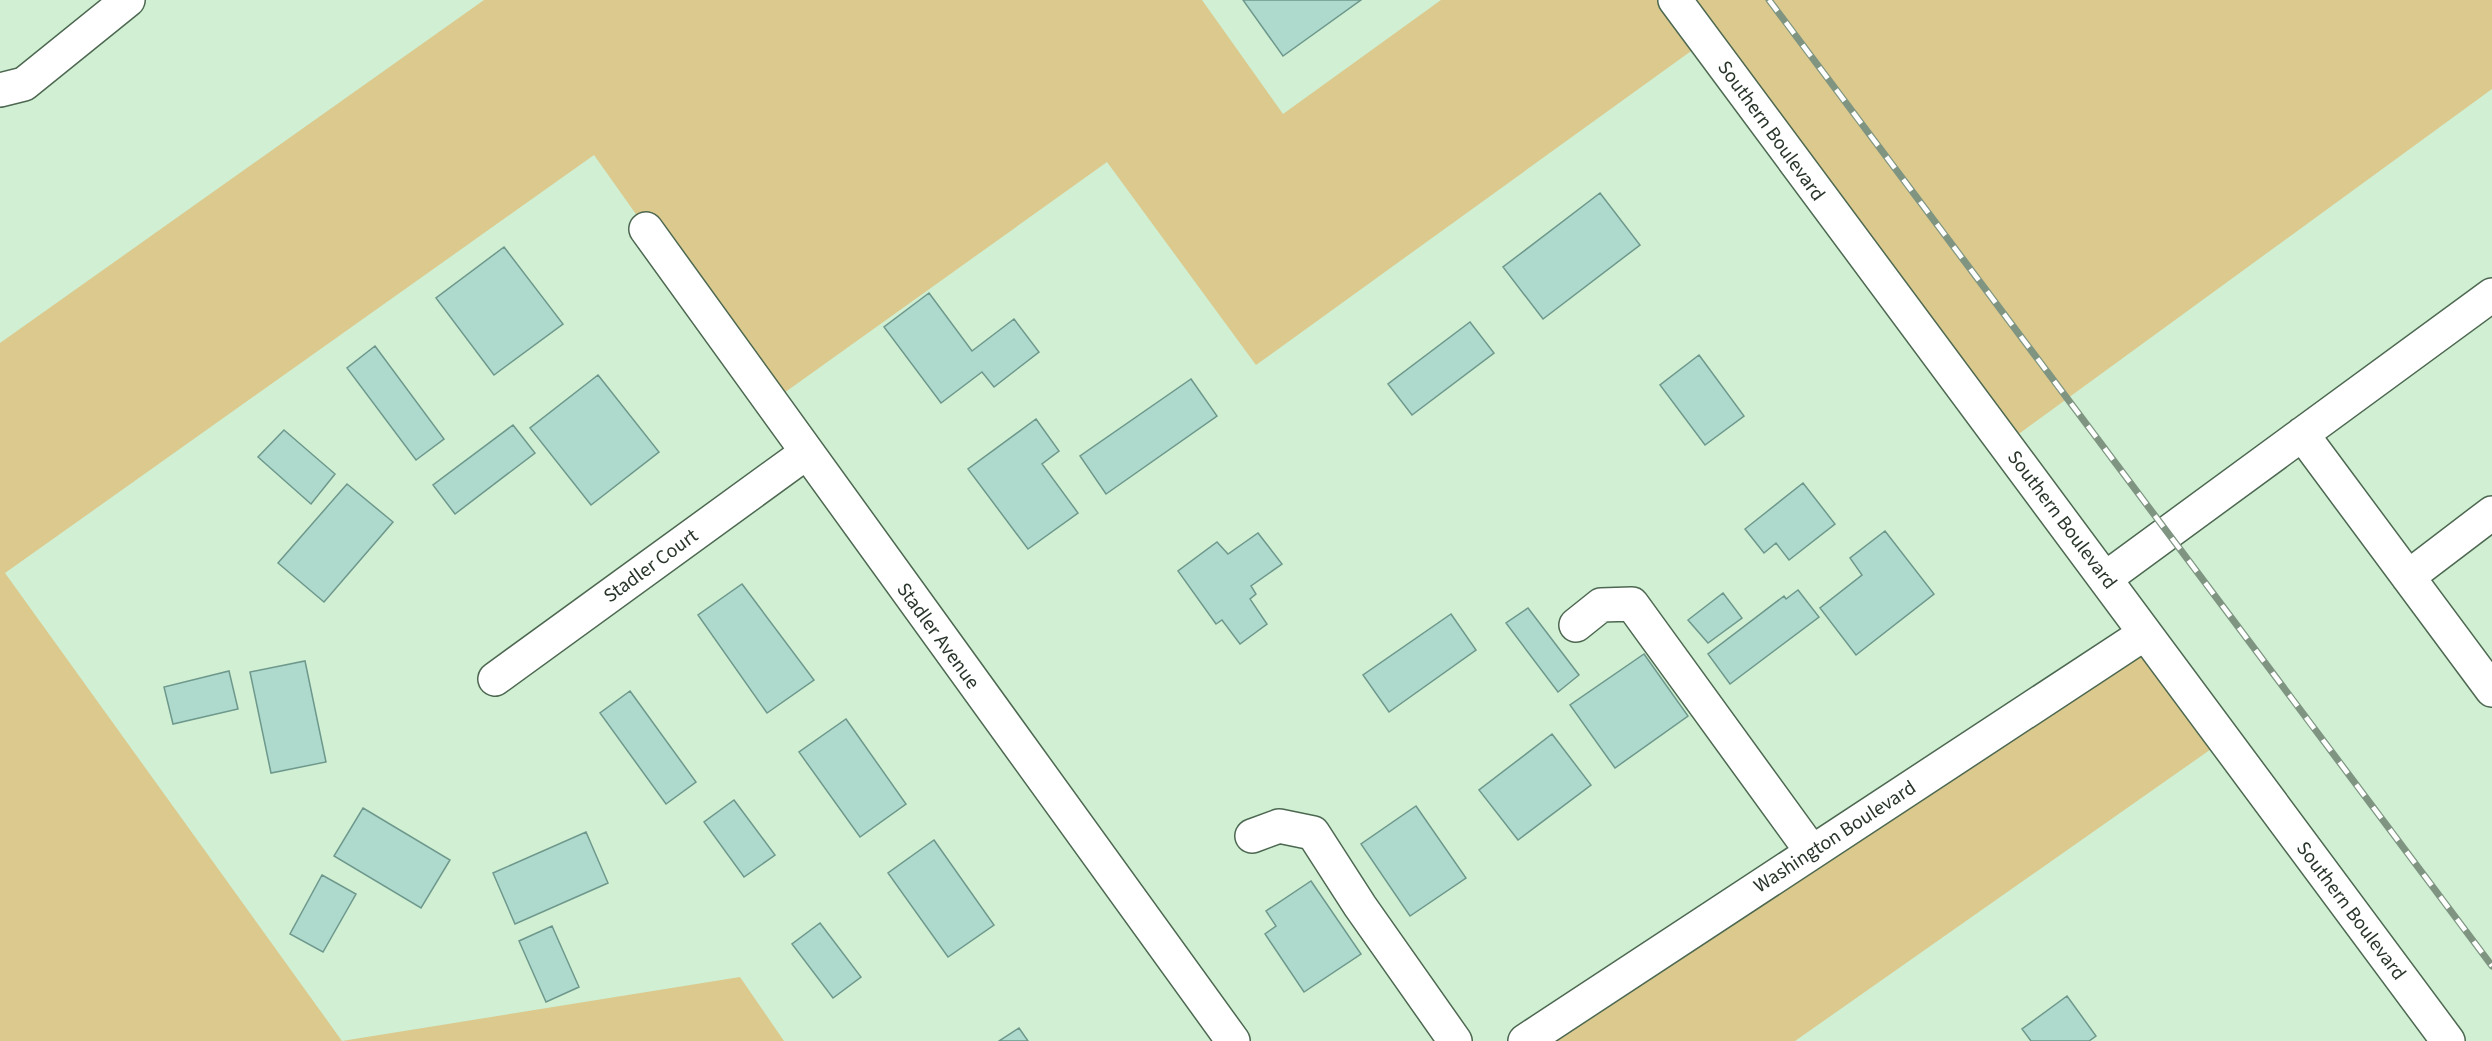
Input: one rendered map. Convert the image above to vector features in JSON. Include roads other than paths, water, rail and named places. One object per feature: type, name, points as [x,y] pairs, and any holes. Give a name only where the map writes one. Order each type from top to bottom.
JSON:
[{"type":"street","points":[[0,90],[24,84],[128,0]]},
{"type":"street","name":"Southern Boulevard","points":[[1675,0],[2448,1041]]},
{"type":"street","name":"Stadler Avenue","points":[[646,229],[1233,1041]]},
{"type":"street","points":[[2106,578],[2492,295]]},
{"type":"street","points":[[2302,434],[2492,690]]},
{"type":"street","name":"Stadler Court","points":[[495,679],[806,453]]},
{"type":"street","points":[[2408,577],[2492,513]]},
{"type":"street","points":[[1576,625],[1601,605],[1632,604],[1812,852]]},
{"type":"street","name":"Washington Boulevard","points":[[1525,1041],[2144,634]]},
{"type":"street","points":[[1252,836],[1279,826],[1313,833],[1360,906],[1455,1041]]},
{"type":"railway","points":[[1769,0],[2492,966]]}]
